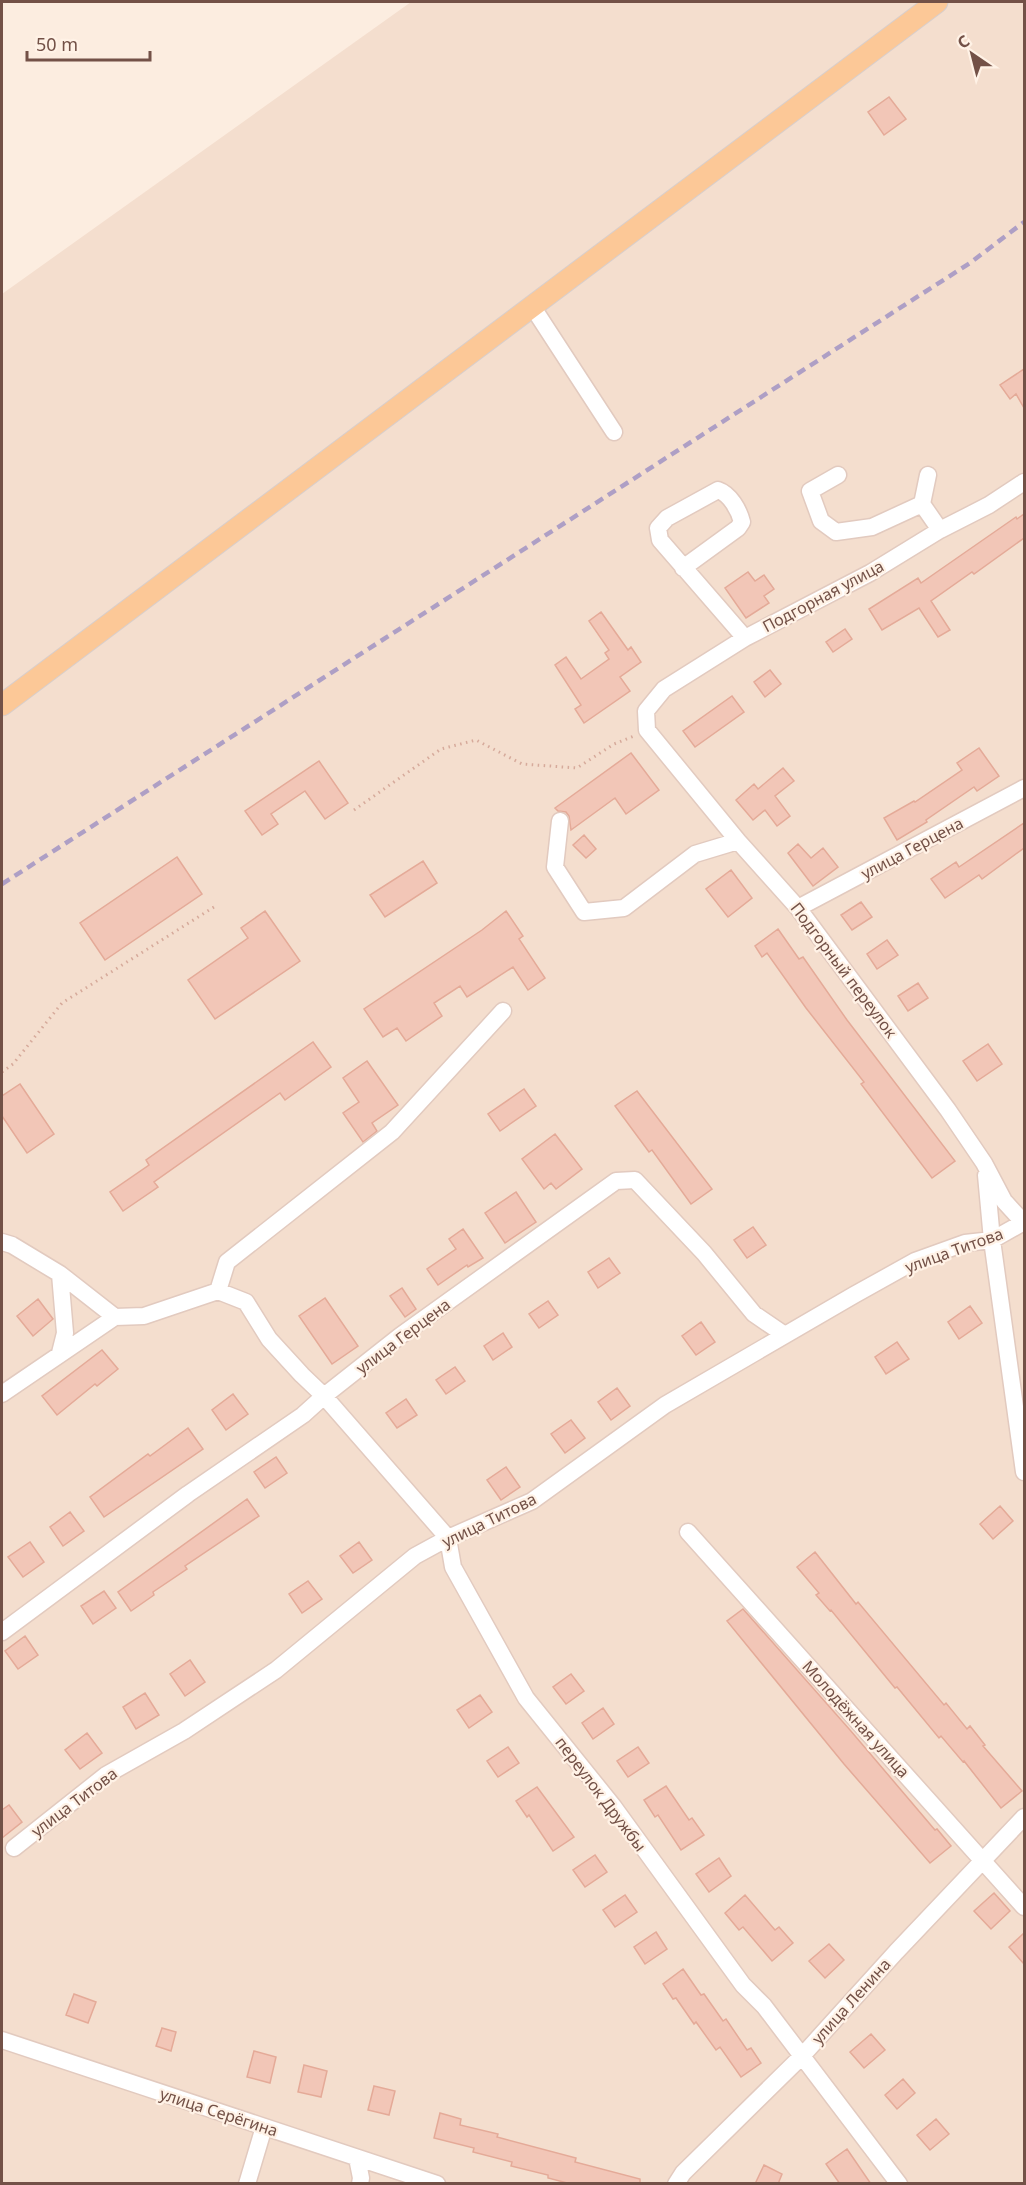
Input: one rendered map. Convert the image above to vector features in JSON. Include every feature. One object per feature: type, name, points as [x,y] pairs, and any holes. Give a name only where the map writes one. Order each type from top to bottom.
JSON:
[{"type":"main road","points":[[2,705],[937,2]]},
{"type":"street","points":[[532,306],[614,432]]},
{"type":"street","points":[[838,475],[810,491],[822,521],[836,532],[872,527],[921,504]]},
{"type":"street","points":[[928,475],[921,504],[940,530]]},
{"type":"street","name":"Подгорная улица","points":[[647,730],[646,711],[664,689],[745,638],[870,573],[1024,482]]},
{"type":"street","points":[[683,568],[738,528],[742,522],[740,514],[725,492],[718,490],[667,518],[658,528],[660,540],[683,568],[745,638]]},
{"type":"street","name":"Подгорный переулок","points":[[647,730],[738,841],[798,908],[948,1110],[984,1163],[1004,1201],[1024,1223]]},
{"type":"street","name":"улица Герцена","points":[[798,908],[1024,788]]},
{"type":"street","points":[[560,821],[555,867],[585,912],[624,908],[694,854],[738,841]]},
{"type":"street","points":[[218,1291],[227,1262],[392,1132],[503,1011]]},
{"type":"street","points":[[984,1163],[992,1240],[1024,1472]]},
{"type":"street","name":"улица Герцена","points":[[2,1632],[188,1494],[303,1415],[324,1395],[400,1336],[616,1181],[635,1179],[704,1252],[754,1314],[785,1335]]},
{"type":"street","name":"улица Титова","points":[[14,1848],[106,1774],[184,1731],[276,1670],[416,1556],[448,1538],[532,1501],[665,1405],[915,1262],[965,1243],[992,1240],[1024,1223]]},
{"type":"street","points":[[2,1242],[12,1245],[60,1274],[115,1317]]},
{"type":"street","points":[[60,1274],[65,1334],[60,1353]]},
{"type":"street","points":[[2,1394],[115,1317],[144,1316],[218,1291],[246,1302],[269,1339],[324,1395],[448,1538]]},
{"type":"street","name":"Молодёжная улица","points":[[687,1532],[1024,1907]]},
{"type":"street","name":"переулок Дружбы","points":[[448,1538],[453,1567],[526,1698],[613,1806],[742,1985],[764,2006],[898,2184]]},
{"type":"street","name":"улица Ленина","points":[[676,2184],[683,2173],[802,2056],[1024,1817]]},
{"type":"street","name":"улица Серёгина","points":[[2,2040],[437,2184]]},
{"type":"street","points":[[247,2184],[264,2127]]},
{"type":"street","points":[[357,2158],[360,2184]]},
{"type":"path","points":[[354,810],[441,749],[476,740],[522,764],[578,768],[614,744],[647,730]]},
{"type":"path","points":[[2,1072],[13,1064],[62,1003],[214,907]]},
{"type":"shaded area","points":[[411,2],[1024,2],[1024,2183],[2,2183],[2,294]]},
{"type":"building","points":[[889,97],[906,119],[884,135],[868,112]]},
{"type":"building","points":[[1024,369],[1024,408],[1016,394],[1010,399],[1000,385]]},
{"type":"building","points":[[1024,514],[1024,538],[931,601],[950,630],[938,637],[919,608],[882,630],[869,609],[918,578],[921,583],[1016,517],[1017,519]]},
{"type":"building","points":[[748,572],[755,581],[764,575],[774,589],[764,596],[769,603],[746,618],[725,588]]},
{"type":"building","points":[[601,612],[628,650],[631,647],[641,662],[620,677],[630,691],[584,723],[575,709],[581,705],[555,665],[566,657],[581,679],[609,659],[605,653],[609,650],[589,621]]},
{"type":"building","points":[[845,629],[852,639],[833,652],[826,642]]},
{"type":"building","points":[[770,670],[781,684],[765,697],[754,682]]},
{"type":"building","points":[[732,696],[744,712],[695,747],[683,731]]},
{"type":"building","points":[[979,748],[999,776],[977,791],[974,787],[926,820],[927,822],[897,840],[884,818],[915,802],[962,770],[957,763]]},
{"type":"building","points":[[631,753],[659,790],[626,814],[615,798],[571,830],[569,816],[566,812],[555,808]]},
{"type":"building","points":[[319,761],[348,803],[325,819],[305,791],[271,814],[278,824],[262,835],[245,811]]},
{"type":"building","points":[[783,768],[794,781],[775,796],[790,816],[777,826],[765,810],[753,820],[736,800],[754,784],[758,789]]},
{"type":"building","points":[[1024,823],[1024,848],[982,879],[979,875],[945,898],[931,879],[956,862],[959,867]]},
{"type":"building","points":[[584,835],[596,849],[586,858],[573,845]]},
{"type":"building","points":[[798,844],[811,858],[823,848],[838,867],[813,886],[788,853]]},
{"type":"building","points":[[177,857],[202,894],[105,960],[80,923]]},
{"type":"building","points":[[423,861],[437,883],[385,917],[370,895]]},
{"type":"building","points":[[731,870],[752,898],[728,917],[706,889]]},
{"type":"building","points":[[861,902],[872,917],[852,930],[841,915]]},
{"type":"building","points":[[265,911],[300,961],[215,1019],[188,980],[248,938],[241,928]]},
{"type":"building","points":[[506,911],[523,936],[519,939],[545,978],[528,990],[513,967],[467,997],[460,986],[434,1003],[442,1016],[406,1041],[397,1028],[383,1037],[364,1009],[482,930]]},
{"type":"building","points":[[778,929],[799,959],[803,957],[847,1020],[955,1161],[932,1178],[861,1084],[864,1082],[806,1008],[767,953],[762,957],[755,946]]},
{"type":"building","points":[[887,940],[898,955],[877,969],[867,954]]},
{"type":"building","points":[[918,983],[928,998],[908,1011],[898,996]]},
{"type":"building","points":[[313,1042],[331,1067],[285,1100],[280,1093],[154,1182],[158,1187],[123,1211],[110,1192],[149,1165],[146,1160]]},
{"type":"building","points":[[988,1044],[1002,1064],[977,1081],[963,1061]]},
{"type":"building","points":[[367,1061],[398,1105],[372,1123],[377,1131],[363,1142],[343,1113],[359,1102],[343,1078]]},
{"type":"building","points":[[20,1084],[54,1134],[27,1153],[2,1116],[2,1096]]},
{"type":"building","points":[[524,1089],[536,1106],[500,1131],[488,1114]]},
{"type":"building","points":[[637,1091],[712,1189],[691,1204],[652,1150],[649,1152],[615,1106]]},
{"type":"building","points":[[555,1134],[582,1169],[556,1189],[551,1183],[544,1189],[522,1159]]},
{"type":"building","points":[[516,1192],[536,1222],[505,1243],[485,1213]]},
{"type":"building","points":[[753,1227],[766,1245],[747,1258],[734,1240]]},
{"type":"building","points":[[463,1229],[483,1258],[468,1267],[467,1265],[438,1285],[427,1269],[456,1249],[449,1239]]},
{"type":"building","points":[[609,1258],[620,1273],[598,1288],[588,1272]]},
{"type":"building","points":[[402,1288],[416,1309],[405,1317],[390,1296]]},
{"type":"building","points":[[325,1298],[358,1346],[332,1364],[299,1316]]},
{"type":"building","points":[[38,1299],[53,1319],[33,1336],[17,1316]]},
{"type":"building","points":[[548,1301],[558,1315],[539,1328],[529,1314]]},
{"type":"building","points":[[970,1306],[982,1323],[959,1339],[948,1322]]},
{"type":"building","points":[[701,1322],[715,1342],[696,1355],[682,1336]]},
{"type":"building","points":[[503,1333],[512,1347],[493,1360],[484,1346]]},
{"type":"building","points":[[897,1342],[909,1359],[886,1374],[875,1357]]},
{"type":"building","points":[[102,1350],[118,1369],[97,1386],[95,1384],[57,1415],[42,1396]]},
{"type":"building","points":[[455,1367],[465,1381],[446,1394],[436,1380]]},
{"type":"building","points":[[617,1388],[630,1406],[611,1420],[598,1402]]},
{"type":"building","points":[[233,1394],[248,1414],[226,1430],[212,1410]]},
{"type":"building","points":[[406,1399],[417,1415],[397,1428],[386,1413]]},
{"type":"building","points":[[571,1420],[585,1438],[565,1453],[551,1434]]},
{"type":"building","points":[[188,1428],[203,1449],[104,1517],[90,1497]]},
{"type":"building","points":[[276,1457],[287,1473],[265,1488],[254,1472]]},
{"type":"building","points":[[506,1467],[520,1487],[501,1500],[487,1480]]},
{"type":"building","points":[[247,1499],[259,1516],[185,1566],[187,1569],[153,1592],[154,1595],[131,1611],[118,1592]]},
{"type":"building","points":[[1000,1506],[1013,1521],[993,1539],[980,1524]]},
{"type":"building","points":[[70,1512],[84,1531],[63,1546],[50,1527]]},
{"type":"building","points":[[30,1542],[44,1562],[23,1577],[8,1557]]},
{"type":"building","points":[[359,1542],[372,1560],[353,1573],[340,1556]]},
{"type":"building","points":[[815,1552],[856,1604],[858,1602],[944,1705],[946,1703],[967,1729],[970,1726],[985,1745],[983,1746],[1022,1791],[1001,1808],[964,1761],[941,1736],[939,1738],[816,1595],[819,1593],[797,1567]]},
{"type":"building","points":[[308,1581],[322,1599],[302,1613],[289,1594]]},
{"type":"building","points":[[104,1591],[116,1608],[93,1624],[81,1606]]},
{"type":"building","points":[[743,1609],[951,1846],[930,1863],[844,1764],[727,1621]]},
{"type":"building","points":[[25,1636],[38,1655],[18,1669],[5,1651]]},
{"type":"building","points":[[190,1660],[205,1682],[185,1696],[170,1674]]},
{"type":"building","points":[[571,1674],[584,1691],[566,1704],[553,1687]]},
{"type":"building","points":[[145,1693],[159,1715],[136,1729],[123,1707]]},
{"type":"building","points":[[480,1695],[492,1712],[469,1728],[457,1710]]},
{"type":"building","points":[[603,1708],[614,1724],[593,1739],[582,1723]]},
{"type":"building","points":[[87,1733],[102,1753],[80,1769],[65,1750]]},
{"type":"building","points":[[508,1747],[519,1763],[498,1777],[487,1761]]},
{"type":"building","points":[[638,1747],[649,1763],[628,1777],[617,1761]]},
{"type":"building","points":[[666,1786],[689,1820],[692,1818],[704,1835],[681,1850],[658,1815],[655,1817],[644,1800]]},
{"type":"building","points":[[537,1787],[574,1837],[553,1851],[529,1815],[527,1817],[516,1801]]},
{"type":"building","points":[[9,1805],[22,1822],[2,1838],[2,1810]]},
{"type":"building","points":[[595,1855],[607,1872],[585,1887],[573,1870]]},
{"type":"building","points":[[719,1858],[731,1876],[709,1892],[696,1874]]},
{"type":"building","points":[[994,1893],[1010,1911],[991,1929],[974,1911]]},
{"type":"building","points":[[625,1895],[637,1912],[615,1927],[603,1910]]},
{"type":"building","points":[[745,1895],[775,1930],[779,1927],[793,1943],[772,1961],[743,1927],[739,1930],[725,1913]]},
{"type":"building","points":[[656,1932],[667,1949],[645,1964],[634,1947]]},
{"type":"building","points":[[1024,1933],[1024,1964],[1009,1947]]},
{"type":"building","points":[[829,1944],[844,1960],[825,1978],[809,1961]]},
{"type":"building","points":[[683,1969],[701,1995],[704,1994],[723,2021],[726,2019],[747,2050],[751,2048],[761,2063],[741,2077],[720,2047],[716,2050],[696,2022],[694,2024],[663,1984]]},
{"type":"building","points":[[74,1994],[96,2002],[88,2023],[66,2015]]},
{"type":"building","points":[[162,2028],[176,2032],[171,2051],[156,2046]]},
{"type":"building","points":[[871,2034],[885,2050],[864,2068],[850,2052]]},
{"type":"building","points":[[254,2051],[276,2057],[270,2083],[247,2077]]},
{"type":"building","points":[[304,2065],[327,2071],[321,2097],[298,2092]]},
{"type":"building","points":[[903,2079],[915,2093],[897,2109],[885,2095]]},
{"type":"building","points":[[374,2086],[395,2091],[389,2115],[368,2110]]},
{"type":"building","points":[[440,2113],[461,2119],[460,2125],[576,2158],[575,2162],[640,2179],[640,2184],[571,2184],[548,2178],[548,2175],[511,2166],[512,2162],[473,2152],[474,2148],[434,2138]]},
{"type":"building","points":[[936,2119],[949,2134],[930,2150],[917,2135]]},
{"type":"building","points":[[847,2149],[871,2184],[840,2184],[826,2164]]},
{"type":"building","points":[[764,2165],[782,2174],[778,2184],[755,2184]]},
{"type":"railway","points":[[2,884],[970,263],[1024,222]]}]
